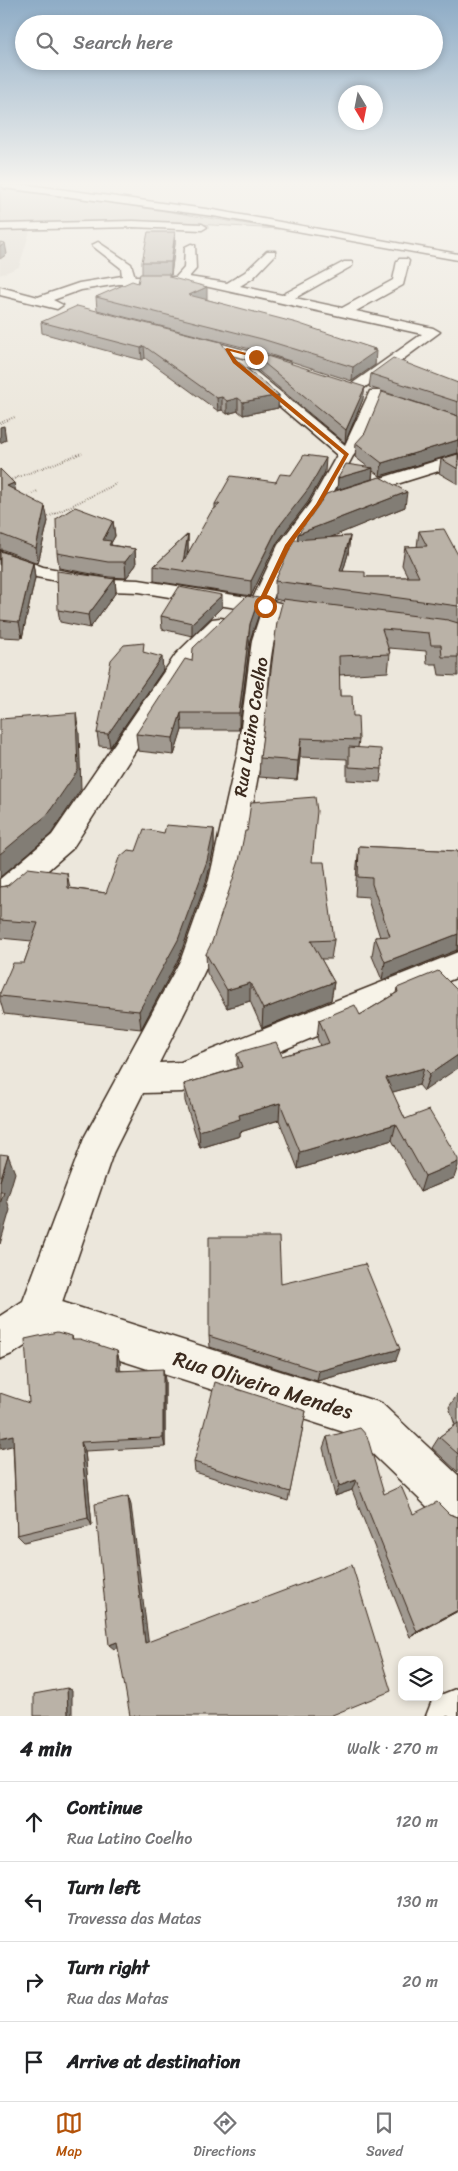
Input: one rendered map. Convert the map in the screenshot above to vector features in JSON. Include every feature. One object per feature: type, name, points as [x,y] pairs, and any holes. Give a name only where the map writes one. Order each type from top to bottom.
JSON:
[{"type":"main road","points":[[125,265],[128,267],[130,280]]},
{"type":"main road","points":[[181,279],[190,269],[190,265]]},
{"type":"main road","points":[[230,287],[250,276],[260,265]]},
{"type":"main road","points":[[284,299],[346,265]]},
{"type":"main road","points":[[38,301],[80,287],[130,280],[181,279],[230,287],[345,312],[399,282],[402,265]]},
{"type":"main road","points":[[0,291],[66,308]]},
{"type":"main road","name":"Rua Latino Coelho","points":[[38,1314],[97,1148],[196,960],[223,880],[250,751],[267,606],[288,545],[318,504],[346,454],[354,446],[379,396],[350,387],[433,332],[345,312]]},
{"type":"main road","points":[[170,335],[227,349],[301,371]]},
{"type":"main road","points":[[227,349],[235,362],[346,454]]},
{"type":"main road","points":[[318,504],[458,459]]},
{"type":"main road","points":[[0,557],[38,572],[109,585],[139,586],[267,606]]},
{"type":"main road","points":[[0,895],[62,842],[184,659],[267,606]]},
{"type":"main road","points":[[133,1079],[182,1078],[458,964]]},
{"type":"main road","points":[[0,1339],[38,1314]]},
{"type":"main road","name":"Rua Oliveira Mendes","points":[[38,1314],[366,1418],[458,1505]]},
{"type":"main road","points":[[451,1716],[458,1713]]},
{"type":"path","points":[[0,423],[16,417]]},
{"type":"path","points":[[0,484],[82,453]]},
{"type":"path","points":[[42,520],[118,483]]},
{"type":"path","points":[[15,500],[38,492]]},
{"type":"shaded area","points":[[0,265],[20,265],[19,267],[0,275]]},
{"type":"building","points":[[140,274],[169,274],[169,277],[207,287],[189,295],[297,323],[375,349],[372,350],[376,351],[353,367],[262,339],[96,297],[132,281],[138,283]]},
{"type":"building","points":[[77,306],[221,342],[229,354],[279,395],[243,402],[238,398],[227,401],[222,397],[217,398],[144,346],[141,348],[41,322]]},
{"type":"building","points":[[248,350],[365,387],[346,430]]},
{"type":"building","points":[[393,358],[458,383],[458,402],[371,374]]},
{"type":"building","points":[[382,392],[458,416],[458,440],[382,463],[356,443],[365,433]]},
{"type":"building","points":[[458,454],[458,469],[441,459]]},
{"type":"building","points":[[304,455],[326,458],[309,488],[277,529],[251,581],[154,566],[188,534],[183,562],[211,512],[220,504],[215,504],[231,476],[276,482],[280,474],[291,475]]},
{"type":"building","points":[[346,464],[373,468],[338,478]]},
{"type":"building","points":[[0,469],[14,483],[7,486],[45,506],[36,548],[0,534]]},
{"type":"building","points":[[380,477],[407,492],[298,534],[326,494]]},
{"type":"building","points":[[75,507],[113,521],[103,540],[111,541],[109,545],[135,549],[125,562],[108,562],[57,553],[56,519]]},
{"type":"building","points":[[444,529],[458,555],[458,606],[275,581],[294,540],[350,536],[340,571],[365,572],[365,577],[419,577],[405,547],[427,546],[419,531]]},
{"type":"building","points":[[0,551],[33,562],[19,622],[0,620]]},
{"type":"building","points":[[57,571],[115,579],[88,615],[58,610]]},
{"type":"building","points":[[179,587],[222,595],[192,623],[161,616]]},
{"type":"building","points":[[247,596],[259,598],[250,624],[239,713],[181,713],[173,738],[136,734],[185,659],[192,661],[193,648]]},
{"type":"building","points":[[283,599],[448,620],[458,623],[458,657],[442,657],[441,645],[431,645],[429,633],[382,629],[390,654],[339,656],[340,696],[352,696],[353,716],[358,716],[359,740],[301,738],[298,761],[260,758],[277,622]]},
{"type":"building","points":[[144,643],[143,652],[162,657],[108,734],[97,733],[111,660],[124,645]]},
{"type":"building","points":[[76,713],[78,770],[47,815],[0,854],[0,719]]},
{"type":"building","points":[[349,747],[381,749],[382,769],[349,767]]},
{"type":"building","points":[[315,797],[317,811],[312,862],[324,862],[334,940],[311,941],[334,982],[263,1009],[250,983],[227,990],[206,954],[212,942],[239,861],[245,831],[247,831],[251,802]]},
{"type":"building","points":[[166,825],[214,829],[207,861],[178,940],[139,1011],[0,996],[13,963],[24,963],[38,923],[0,920],[0,887],[7,886],[28,868],[67,873],[68,888],[106,893],[119,858],[128,850],[136,851],[144,829],[164,833]]},
{"type":"building","points":[[359,846],[458,851],[458,934],[385,962],[375,937],[390,936],[372,884],[372,878],[358,877]]},
{"type":"building","points":[[438,971],[458,991],[458,1055],[430,1074],[424,1068],[386,1078],[405,1119],[429,1110],[458,1162],[425,1176],[396,1124],[300,1152],[280,1103],[239,1115],[240,1119],[199,1131],[184,1084],[242,1067],[237,1054],[243,1051],[276,1042],[282,1056],[329,1043],[319,1020],[355,1005],[360,1015],[398,992],[397,988]]},
{"type":"building","points":[[0,1154],[8,1155],[0,1181]]},
{"type":"building","points":[[0,1192],[4,1192],[0,1204]]},
{"type":"building","points":[[209,1237],[279,1237],[281,1284],[365,1264],[400,1349],[319,1371],[209,1336]]},
{"type":"building","points":[[57,1332],[72,1336],[72,1339],[80,1339],[117,1351],[117,1371],[163,1369],[163,1438],[81,1442],[88,1518],[17,1535],[13,1435],[0,1438],[0,1393],[29,1403],[25,1339]]},
{"type":"building","points":[[215,1382],[306,1411],[290,1492],[194,1462]]},
{"type":"building","points":[[458,1423],[458,1454],[439,1437]]},
{"type":"building","points":[[360,1428],[367,1436],[384,1494],[401,1486],[413,1514],[437,1502],[449,1514],[458,1517],[458,1610],[417,1632],[356,1480],[339,1486],[327,1437]]},
{"type":"building","points":[[128,1496],[145,1643],[352,1565],[391,1691],[330,1716],[130,1716],[117,1642],[109,1645],[95,1504]]},
{"type":"building","points":[[67,1688],[68,1716],[34,1716],[34,1694]]},
{"type":"route","points":[[256,357],[227,349],[235,362],[346,454],[318,504],[288,545],[260,604],[265,606]]}]
